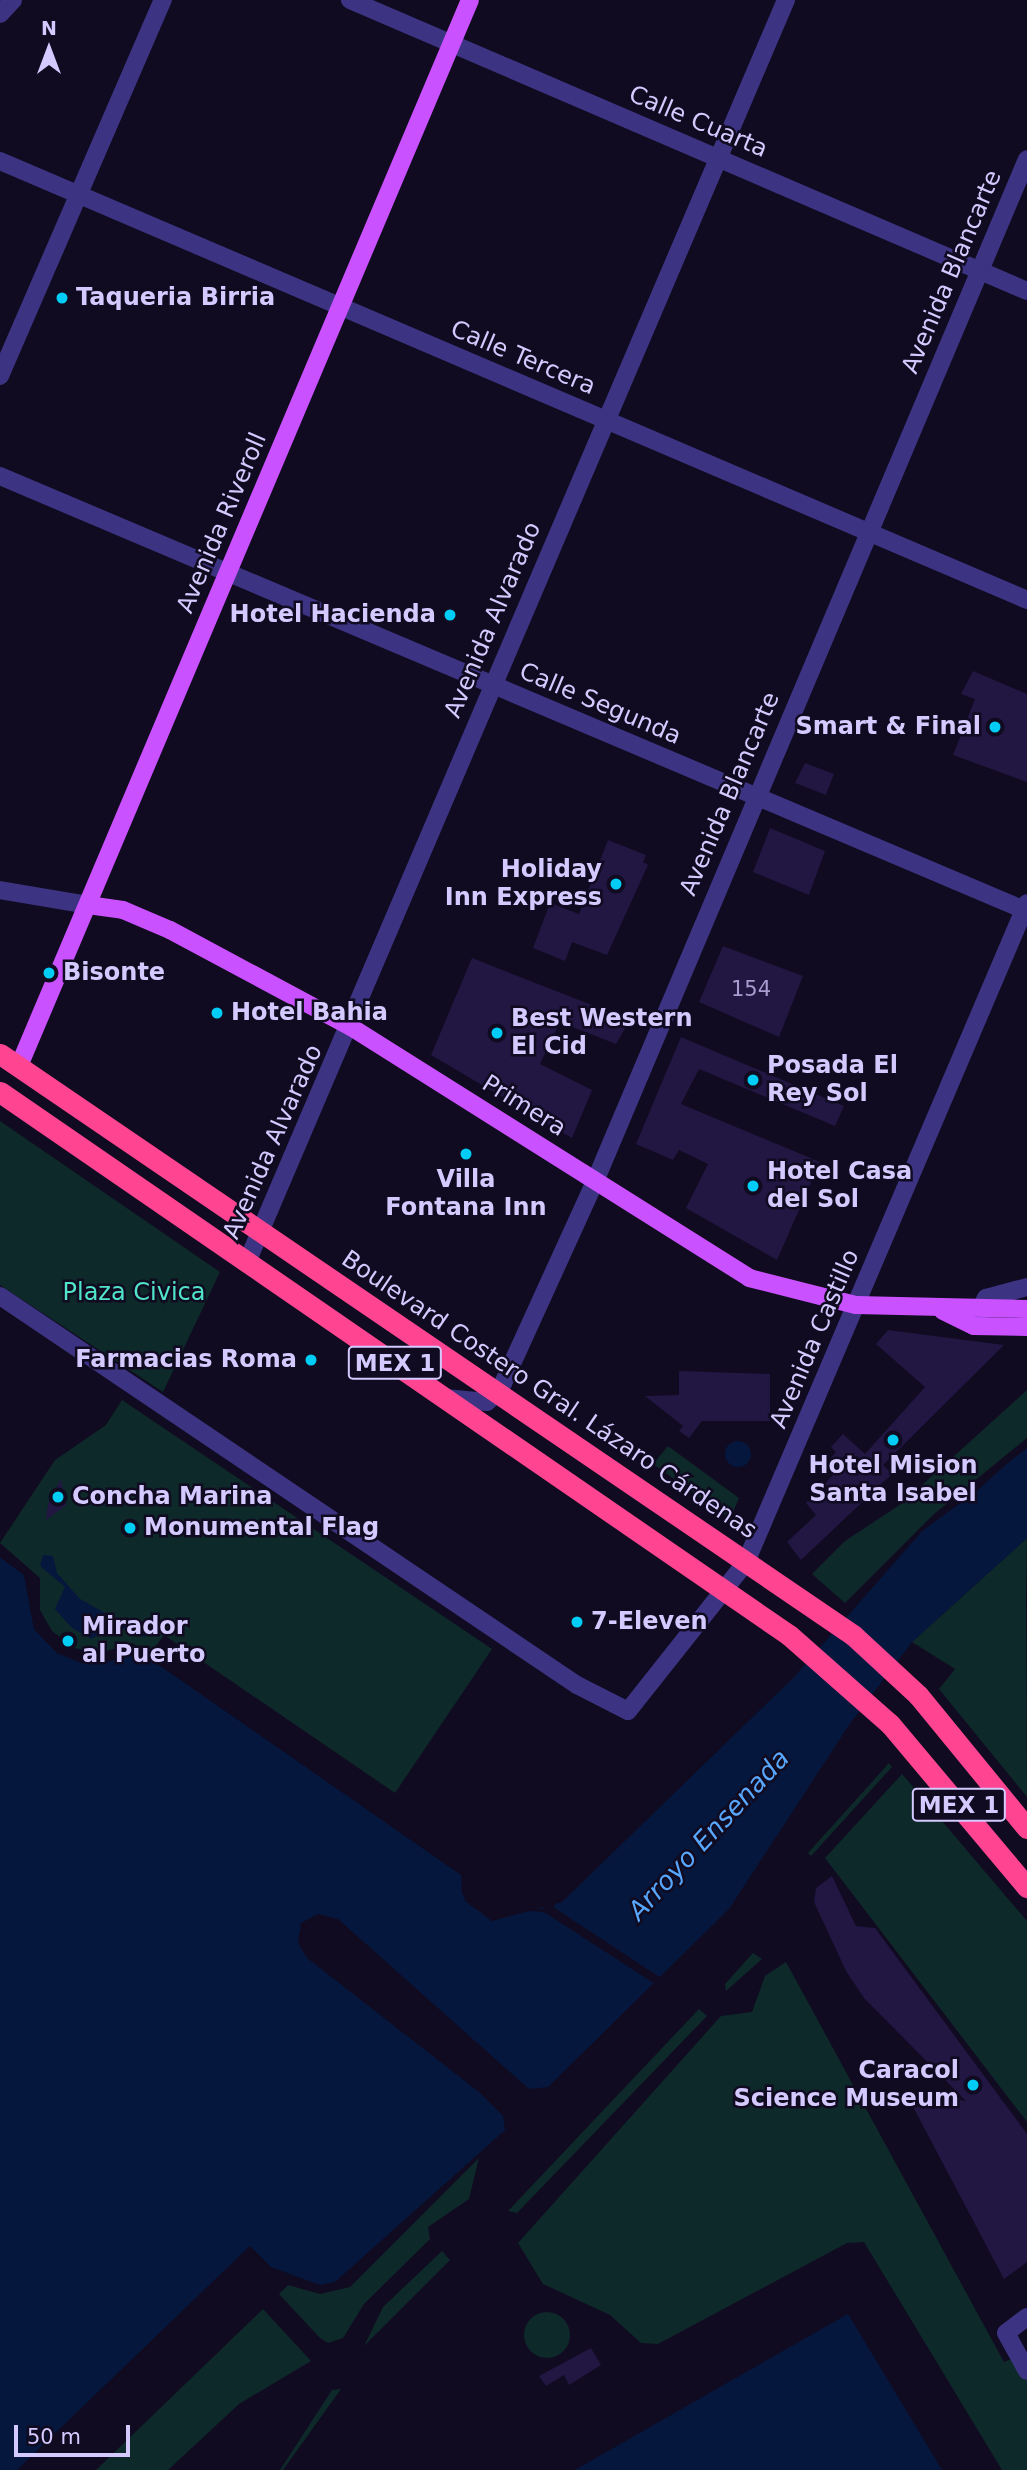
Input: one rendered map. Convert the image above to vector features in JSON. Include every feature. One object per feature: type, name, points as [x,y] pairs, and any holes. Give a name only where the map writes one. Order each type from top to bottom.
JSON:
[{"type":"highway","name":"Boulevard Costero Gral. Lázaro Cárdenas","points":[[0,1054],[500,1390],[746,1562],[812,1604],[918,1695],[1027,1828]]},
{"type":"highway","name":"MEX 1","points":[[0,1092],[248,1260],[789,1635],[890,1724],[1027,1887]]},
{"type":"main road","name":"Avenida Riveroll","points":[[19,1066],[470,0]]},
{"type":"main road","name":"Primera","points":[[88,905],[122,910],[170,930],[351,1027],[596,1179],[748,1278],[856,1304],[943,1311]]},
{"type":"main road","points":[[943,1311],[977,1308],[1027,1309]]},
{"type":"main road","points":[[943,1311],[974,1326],[1027,1327]]},
{"type":"street","points":[[0,14],[13,0]]},
{"type":"street","points":[[0,376],[163,0]]},
{"type":"street","name":"Calle Cuarta","points":[[350,0],[1027,291]]},
{"type":"street","name":"Avenida Alvarado","points":[[248,1260],[351,1027],[493,685],[786,0]]},
{"type":"street","name":"Avenida Blancarte","points":[[500,1390],[596,1179],[754,796],[1027,159]]},
{"type":"street","name":"Calle Tercera","points":[[0,161],[1027,600]]},
{"type":"street","name":"Calle Segunda","points":[[0,476],[229,568],[493,685],[1026,908]]},
{"type":"street","points":[[0,890],[88,905]]},
{"type":"street","name":"Avenida Castillo","points":[[0,1296],[620,1711],[635,1708],[728,1592],[746,1562],[1026,908]]},
{"type":"street","points":[[974,1326],[977,1308],[986,1298],[1027,1287]]},
{"type":"street","points":[[445,1397],[487,1402],[500,1390]]},
{"type":"street","points":[[1027,2316],[1006,2333],[1027,2371]]},
{"type":"green space","name":"Plaza Civica","points":[[0,1121],[220,1272],[163,1392],[0,1285]]},
{"type":"green space","points":[[1027,1390],[1027,1438],[934,1514],[845,1603],[812,1574],[845,1541],[901,1504]]},
{"type":"green space","points":[[122,1400],[492,1649],[395,1793],[164,1635],[150,1654],[132,1643],[100,1653],[75,1648],[52,1631],[40,1610],[40,1578],[0,1543],[55,1460],[106,1425]]},
{"type":"green space","points":[[668,1446],[739,1498],[730,1519],[653,1464]]},
{"type":"green space","points":[[1027,1538],[1027,1797],[939,1689],[955,1669],[912,1642]]},
{"type":"green space","points":[[889,1763],[892,1767],[811,1856],[808,1853]]},
{"type":"green space","points":[[902,1774],[1027,1921],[1027,2122],[825,1858]]},
{"type":"green space","points":[[753,1953],[762,1959],[726,1991],[725,1984]]},
{"type":"green space","points":[[786,1962],[1004,2362],[1020,2355],[1027,2366],[1027,2470],[1002,2470],[864,2242],[847,2243],[658,2344],[641,2343],[610,2315],[543,2284],[518,2243],[721,2016],[752,2012],[765,1976]]},
{"type":"green space","points":[[699,2009],[707,2016],[517,2213],[508,2211]]},
{"type":"green space","points":[[479,2158],[469,2199],[428,2227],[430,2239],[364,2304],[343,2338],[328,2343],[320,2338],[279,2294],[288,2285],[320,2294],[350,2287]]},
{"type":"green space","points":[[442,2251],[450,2260],[364,2346],[383,2307]]},
{"type":"green space","points":[[263,2309],[311,2361],[239,2404],[168,2470],[96,2470]]},
{"type":"green space","points":[[547,2312],[563,2319],[570,2335],[563,2351],[547,2358],[531,2351],[524,2335],[531,2319]]},
{"type":"green space","points":[[341,2389],[283,2470],[280,2470],[332,2390]]},
{"type":"water","points":[[738,1441],[747,1445],[751,1454],[747,1463],[738,1467],[729,1463],[725,1454],[729,1445]]},
{"type":"water","name":"Arroyo Ensenada","points":[[1027,1448],[1027,1538],[912,1642],[849,1725],[729,1909],[548,2087],[529,2089],[338,1919],[318,1914],[301,1923],[298,1943],[307,1958],[479,2092],[503,2116],[505,2130],[335,2282],[320,2285],[271,2267],[250,2246],[17,2470],[0,2470],[0,1557],[24,1575],[34,1629],[57,1653],[99,1664],[139,1653],[149,1658],[461,1875],[462,1894],[492,1921],[562,1902],[793,1678],[922,1531]]},
{"type":"water","points":[[43,1555],[53,1556],[57,1573],[80,1599],[130,1627],[150,1623],[153,1634],[144,1637],[112,1624],[92,1639],[72,1628],[55,1609],[65,1587],[40,1566]]},
{"type":"water","points":[[848,2314],[942,2470],[575,2470],[748,2371]]},
{"type":"pier","points":[[1027,1445],[977,1491],[922,1531],[793,1678],[553,1907],[661,1978],[655,1984],[544,1912],[517,1910],[492,1921],[465,1901],[461,1874],[149,1658],[139,1653],[99,1664],[81,1663],[57,1653],[34,1629],[24,1575],[0,1557],[26,1573],[37,1627],[59,1650],[98,1661],[139,1650],[151,1655],[463,1872],[468,1899],[493,1917],[516,1907],[542,1909],[560,1899],[790,1675],[919,1529]]},
{"type":"pier","points":[[250,2246],[275,2272],[250,2251],[17,2470]]},
{"type":"building","name":"Smart & Final","points":[[973,671],[1027,694],[1027,782],[953,755],[975,699],[961,694]]},
{"type":"building","points":[[805,763],[834,774],[826,795],[795,783]]},
{"type":"building","points":[[770,828],[825,851],[809,895],[753,872]]},
{"type":"building","name":"Holiday Inn Express","points":[[608,840],[646,855],[643,862],[648,865],[607,955],[572,942],[565,961],[533,948],[550,903],[579,914]]},
{"type":"building","points":[[723,946],[803,976],[779,1037],[699,1002]]},
{"type":"building","name":"Best Western El Cid","points":[[472,958],[630,1020],[616,1044],[560,1022],[540,1064],[592,1090],[572,1138],[431,1055]]},
{"type":"building","name":"Hotel Casa del Sol","points":[[681,1037],[844,1106],[835,1126],[699,1069],[681,1104],[820,1162],[777,1260],[686,1208],[708,1164],[679,1150],[673,1160],[636,1144]]},
{"type":"building","name":"Hotel Mision Santa Isabel","points":[[888,1330],[1004,1345],[883,1465],[892,1474],[801,1560],[787,1542],[816,1515],[806,1503],[837,1471],[828,1461],[836,1452],[831,1447],[843,1434],[865,1454],[925,1387],[876,1344]]},
{"type":"building","points":[[679,1371],[770,1374],[770,1421],[702,1421],[689,1438],[679,1431],[683,1426],[645,1396],[679,1395]]},
{"type":"building","name":"Concha Marina","points":[[61,1479],[66,1505],[46,1520],[48,1504]]},
{"type":"building","name":"Caracol Science Museum","points":[[832,1876],[856,1926],[875,1928],[1027,2134],[1027,2262],[1004,2279],[911,2103],[922,2094],[966,2101],[864,1998],[846,1971],[814,1902],[816,1888]]},
{"type":"building","points":[[591,2348],[601,2365],[569,2385],[564,2375],[546,2386],[539,2376]]},
{"type":"place","name":"Taqueria Birria","points":[[62,298]]},
{"type":"place","name":"Hotel Hacienda","points":[[450,615]]},
{"type":"place","name":"Smart & Final","points":[[995,727]]},
{"type":"place","name":"Holiday Inn Express","points":[[616,884]]},
{"type":"place","name":"Bisonte","points":[[49,973]]},
{"type":"place","name":"Hotel Bahia","points":[[217,1013]]},
{"type":"place","name":"Best Western El Cid","points":[[497,1033]]},
{"type":"place","name":"Posada El Rey Sol","points":[[753,1080]]},
{"type":"place","name":"Villa Fontana Inn","points":[[466,1154]]},
{"type":"place","name":"Hotel Casa del Sol","points":[[753,1186]]},
{"type":"place","name":"Farmacias Roma","points":[[311,1360]]},
{"type":"place","name":"Hotel Mision Santa Isabel","points":[[893,1440]]},
{"type":"place","name":"Concha Marina","points":[[58,1497]]},
{"type":"place","name":"Monumental Flag","points":[[130,1528]]},
{"type":"place","name":"7-Eleven","points":[[577,1622]]},
{"type":"place","name":"Mirador al Puerto","points":[[68,1641]]},
{"type":"place","name":"Caracol Science Museum","points":[[973,2085]]}]
